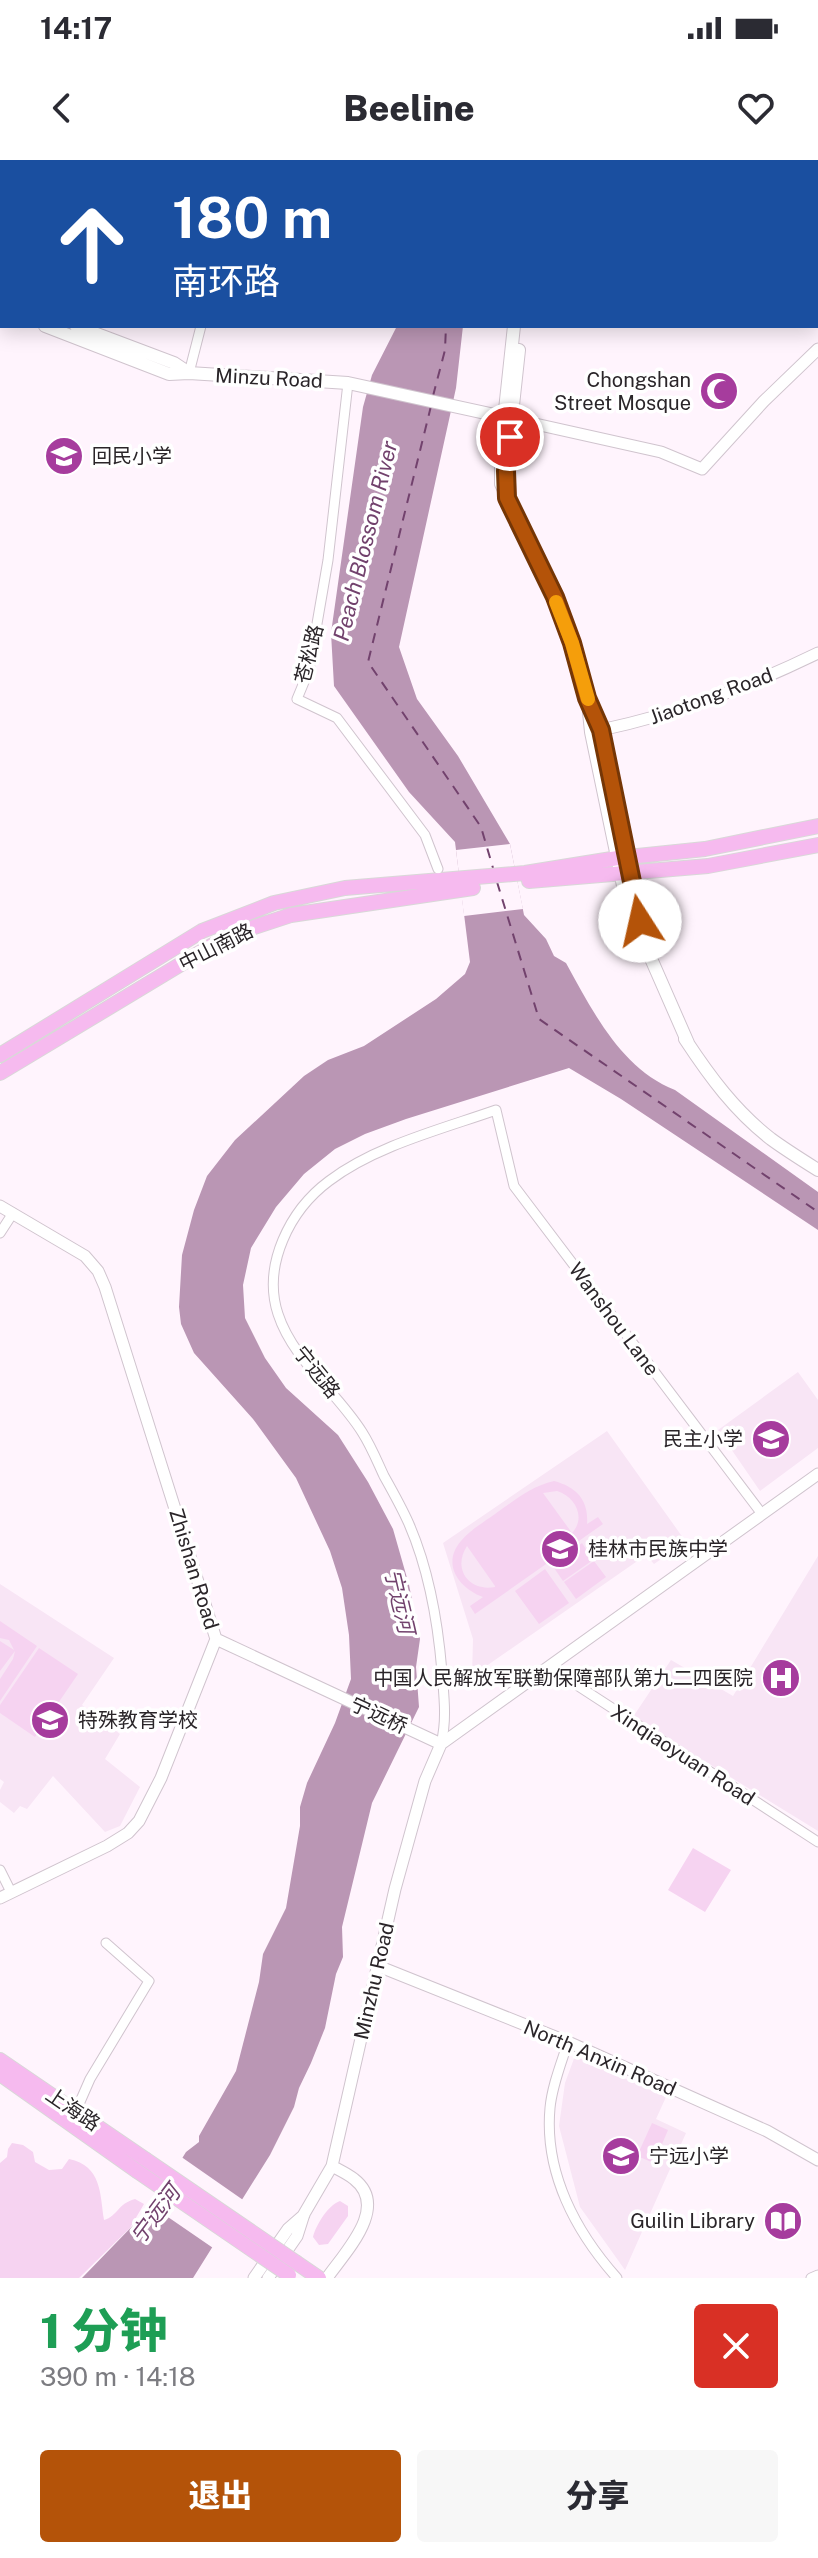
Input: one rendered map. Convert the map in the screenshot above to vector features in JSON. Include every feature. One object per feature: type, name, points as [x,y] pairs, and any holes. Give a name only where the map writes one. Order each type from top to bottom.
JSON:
[{"type":"highway","points":[[457,885],[624,865],[818,826]]},
{"type":"highway","points":[[624,865],[708,866],[818,845]]},
{"type":"highway","name":"中山南路","points":[[0,1055],[202,931],[247,912],[296,897],[345,888],[457,885]]},
{"type":"highway","name":"中山南路","points":[[0,1073],[201,951],[245,930],[300,914],[406,899],[457,885]]},
{"type":"highway","name":"上海路","points":[[0,2060],[76,2111],[141,2165]]},
{"type":"highway","points":[[0,2074],[141,2165],[293,2272],[319,2278]]},
{"type":"main road","name":"Minzu Road","points":[[50,328],[169,374],[348,383],[509,419]]},
{"type":"main road","name":"Minzu Road","points":[[81,328],[174,363],[189,373]]},
{"type":"main road","points":[[514,328],[507,498],[555,597],[587,698],[601,730],[624,865]]},
{"type":"main road","points":[[509,419],[521,328]]},
{"type":"main road","points":[[587,698],[591,732],[649,954],[688,1043],[736,1108],[771,1139],[818,1170]]},
{"type":"street","points":[[189,373],[200,328]]},
{"type":"street","points":[[509,419],[661,452],[702,469],[764,401],[818,349]]},
{"type":"street","name":"苍松路","points":[[348,383],[326,573],[309,670],[297,699],[337,718],[425,835],[438,869]]},
{"type":"street","name":"Jiaotong Road","points":[[601,730],[694,707],[818,653]]},
{"type":"street","name":"Wanshou Lane","points":[[496,1110],[514,1186],[762,1514]]},
{"type":"street","name":"宁远路","points":[[441,1744],[446,1724],[438,1633],[410,1527],[363,1434],[340,1401],[309,1366],[286,1331],[278,1314],[273,1279],[280,1246],[299,1211],[329,1180],[384,1151],[496,1110]]},
{"type":"street","name":"Zhishan Road","points":[[0,1206],[85,1256],[98,1271],[216,1639],[161,1778],[139,1821],[128,1833],[107,1846],[0,1898]]},
{"type":"street","points":[[0,1233],[13,1213]]},
{"type":"street","points":[[441,1744],[475,1725],[818,1474]]},
{"type":"street","points":[[551,1669],[818,1483]]},
{"type":"street","name":"宁远桥","points":[[216,1639],[441,1744]]},
{"type":"street","name":"Xinqiaoyuan Road","points":[[551,1669],[818,1842]]},
{"type":"street","name":"Minzhu Road","points":[[304,2214],[332,2166],[395,1889],[425,1781],[441,1744]]},
{"type":"street","points":[[0,1870],[11,1892]]},
{"type":"street","points":[[76,2111],[90,2079],[149,1981],[106,1943]]},
{"type":"street","name":"North Anxin Road","points":[[378,1966],[568,2042],[767,2131],[818,2160]]},
{"type":"street","points":[[568,2042],[555,2080],[550,2109],[550,2139],[559,2183],[586,2239],[617,2278]]},
{"type":"street","points":[[327,2278],[367,2220],[369,2205],[365,2191],[356,2180],[332,2166]]},
{"type":"street","points":[[254,2278],[288,2229],[304,2214]]},
{"type":"street","points":[[268,2278],[297,2236],[304,2214]]},
{"type":"street","points":[[811,2278],[818,2275]]},
{"type":"shaded area","name":"民主小学","points":[[798,1372],[818,1400],[818,1448],[760,1491],[718,1430]]},
{"type":"shaded area","name":"桂林市民族中学","points":[[607,1431],[686,1542],[654,1564],[646,1555],[472,1676],[473,1639],[443,1543]]},
{"type":"shaded area","points":[[554,1481],[580,1496],[586,1508],[587,1524],[598,1517],[603,1524],[475,1614],[470,1606],[483,1597],[460,1581],[453,1566],[455,1550],[477,1526],[523,1494]],"holes":[[[557,1491],[569,1498],[577,1509],[578,1521],[572,1533],[543,1493]],[[467,1546],[495,1586],[495,1587],[478,1586],[466,1577],[461,1563]]]},
{"type":"shaded area","points":[[582,1543],[593,1560],[563,1581],[552,1565]]},
{"type":"shaded area","name":"中国人民解放军联勤保障部队第九二四医院","points":[[818,1556],[818,1831],[633,1717],[671,1660],[733,1696]]},
{"type":"shaded area","points":[[594,1561],[606,1577],[576,1599],[564,1582]]},
{"type":"shaded area","points":[[545,1569],[569,1603],[539,1624],[515,1591]]},
{"type":"shaded area","name":"特殊教育学校","points":[[0,1584],[114,1658],[82,1705],[120,1734],[105,1759],[140,1787],[120,1826],[105,1832],[53,1776],[27,1809],[20,1806],[14,1813],[0,1802],[4,1782],[0,1779]]},
{"type":"shaded area","points":[[0,1621],[37,1646],[0,1701],[0,1679],[15,1651],[0,1671],[0,1641],[14,1650],[9,1640],[0,1638]]},
{"type":"shaded area","points":[[39,1648],[78,1674],[35,1737],[0,1713],[0,1705]]},
{"type":"shaded area","points":[[693,1848],[731,1870],[705,1912],[668,1890]]},
{"type":"shaded area","name":"宁远小学","points":[[575,2056],[666,2097],[656,2119],[686,2133],[625,2270],[580,2207],[559,2126],[565,2083]]},
{"type":"shaded area","points":[[652,2123],[668,2130],[654,2163],[637,2156]]},
{"type":"shaded area","points":[[12,2143],[23,2145],[33,2152],[35,2162],[49,2170],[62,2169],[69,2159],[88,2168],[100,2191],[104,2220],[129,2201],[135,2199],[144,2204],[130,2228],[79,2278],[0,2278],[0,2163],[7,2157]]},
{"type":"shaded area","points":[[340,2201],[348,2206],[348,2216],[328,2244],[319,2245],[313,2237],[317,2227],[327,2211]]},
{"type":"water","points":[[396,328],[463,328],[456,388],[399,647],[417,699],[458,756],[510,844],[524,915],[546,939],[554,956],[566,963],[610,1036],[639,1068],[675,1090],[818,1192],[818,1230],[569,1068],[365,1134],[335,1149],[304,1174],[276,1207],[251,1248],[243,1285],[245,1318],[265,1358],[286,1388],[338,1435],[393,1529],[420,1639],[416,1667],[419,1707],[372,1803],[342,1927],[343,1957],[336,1974],[325,2028],[294,2107],[270,2155],[193,2278],[82,2278],[150,2210],[186,2152],[199,2142],[199,2136],[236,2071],[263,1954],[286,1908],[300,1826],[300,1807],[307,1783],[335,1723],[351,1679],[342,1588],[330,1551],[296,1478],[253,1419],[194,1353],[181,1324],[182,1255],[194,1210],[207,1176],[235,1140],[304,1076],[328,1060],[364,1046],[436,999],[465,974],[470,962],[455,842],[409,792],[334,686],[331,633],[363,407],[372,375]]},
{"type":"pier","points":[[510,844],[523,909],[464,916],[456,850]]},
{"type":"pier","points":[[180,2156],[246,2202],[216,2250],[149,2204]]},
{"type":"ferry route","points":[[433,396],[445,350],[446,328]]},
{"type":"ferry route","points":[[431,406],[368,662],[481,827],[493,868]]},
{"type":"ferry route","points":[[497,882],[539,1019],[818,1212]]},
{"type":"slow traffic","points":[[556,602],[588,699]]},
{"type":"place","name":"Chongshan Street Mosque","points":[[719,391]]},
{"type":"place","name":"回民小学","points":[[64,456]]},
{"type":"place","name":"民主小学","points":[[771,1439]]},
{"type":"place","name":"桂林市民族中学","points":[[560,1549]]},
{"type":"place","name":"中国人民解放军联勤保障部队第九二四医院","points":[[781,1678]]},
{"type":"place","name":"特殊教育学校","points":[[50,1720]]},
{"type":"place","name":"宁远小学","points":[[621,2156]]},
{"type":"place","name":"Guilin Library","points":[[783,2221]]},
{"type":"route","points":[[510,437],[507,498],[555,597],[587,698],[601,730],[640,921]]},
{"type":"water label","name":"Peach Blossom River","points":[[365,541]]},
{"type":"water label","name":"宁远河","points":[[400,1601]]},
{"type":"water label","name":"宁远河","points":[[155,2214]]}]
